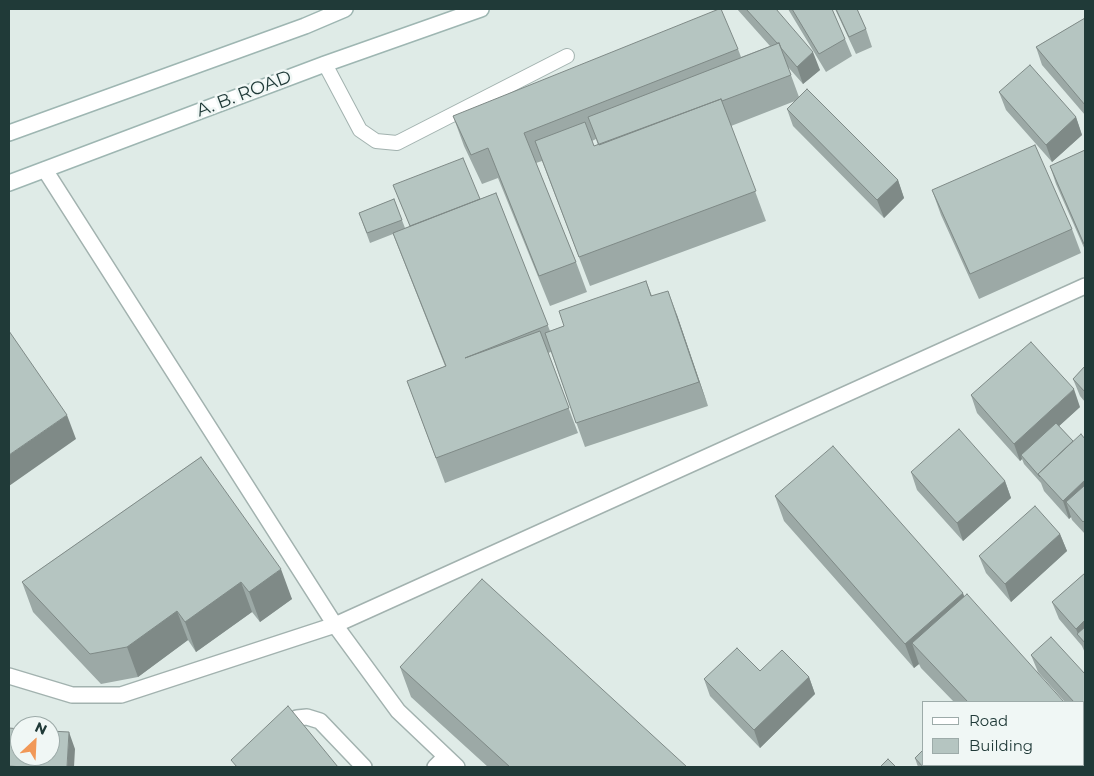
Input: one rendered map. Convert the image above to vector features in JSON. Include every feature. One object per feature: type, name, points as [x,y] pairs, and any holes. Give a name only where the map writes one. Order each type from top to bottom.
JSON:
[{"type":"street","points":[[9,133],[345,9]]},
{"type":"street","name":"A. B. ROAD","points":[[9,183],[325,64],[481,9]]},
{"type":"street","points":[[45,170],[335,624],[398,711],[440,762],[457,767]]},
{"type":"street","points":[[9,676],[72,695],[121,695],[335,624],[1085,286]]},
{"type":"street","points":[[275,736],[297,718],[308,717],[320,721],[364,767]]},
{"type":"lane","points":[[325,64],[360,130],[376,141],[397,144],[567,56]]},
{"type":"building","points":[[721,9],[738,49],[524,133],[576,262],[539,276],[488,148],[471,155],[453,116]]},
{"type":"building","points":[[746,9],[776,9],[813,52],[797,67],[779,43]]},
{"type":"building","points":[[792,9],[832,9],[845,39],[819,54]]},
{"type":"building","points":[[836,9],[857,9],[866,29],[849,37]]},
{"type":"building","points":[[1085,18],[1085,105],[1036,47]]},
{"type":"building","points":[[779,43],[791,75],[599,145],[588,117]]},
{"type":"building","points":[[1030,65],[1076,117],[1046,145],[999,92]]},
{"type":"building","points":[[807,89],[898,180],[877,200],[787,109]]},
{"type":"building","points":[[721,99],[756,191],[579,257],[535,141],[585,122],[594,146]]},
{"type":"building","points":[[1035,145],[1072,229],[970,274],[932,190]]},
{"type":"building","points":[[1085,150],[1085,243],[1084,244],[1050,166]]},
{"type":"building","points":[[463,158],[480,199],[410,226],[393,185]]},
{"type":"building","points":[[496,193],[548,325],[465,358],[540,331],[569,408],[436,458],[407,381],[446,366],[393,233]]},
{"type":"building","points":[[394,199],[402,220],[367,233],[359,213]]},
{"type":"building","points":[[646,281],[651,296],[668,291],[699,382],[576,423],[545,333],[564,326],[559,311]]},
{"type":"building","points":[[9,331],[67,415],[9,455]]},
{"type":"building","points":[[1031,342],[1074,389],[1014,444],[971,395]]},
{"type":"building","points":[[1085,366],[1085,392],[1073,379]]},
{"type":"building","points":[[1056,423],[1073,441],[1038,474],[1040,477],[1021,455]]},
{"type":"building","points":[[959,429],[1005,481],[957,523],[911,472]]},
{"type":"building","points":[[1081,434],[1085,439],[1085,480],[1063,501],[1038,474]]},
{"type":"building","points":[[833,446],[963,593],[905,644],[775,496]]},
{"type":"building","points":[[201,457],[281,569],[249,592],[241,582],[185,622],[177,611],[127,647],[90,654],[22,582]]},
{"type":"building","points":[[1085,485],[1085,520],[1083,522],[1066,502]]},
{"type":"building","points":[[1035,506],[1060,534],[1005,584],[979,556]]},
{"type":"building","points":[[1085,573],[1085,620],[1076,629],[1052,602]]},
{"type":"building","points":[[482,579],[687,767],[510,767],[400,667]]},
{"type":"building","points":[[967,594],[1063,701],[967,701],[912,643]]},
{"type":"building","points":[[1085,627],[1085,643],[1077,634]]},
{"type":"building","points":[[1051,637],[1085,674],[1085,714],[1084,701],[1073,701],[1031,655]]},
{"type":"building","points":[[737,648],[760,671],[782,650],[809,677],[754,730],[704,679]]},
{"type":"building","points":[[288,706],[338,767],[237,767],[231,760]]},
{"type":"building","points":[[1084,724],[1085,767],[1030,766],[1084,766]]},
{"type":"building","points":[[9,728],[10,766],[60,766],[60,732],[69,732],[67,767],[9,766]]},
{"type":"building","points":[[922,751],[922,766],[915,758]]},
{"type":"building","points":[[888,759],[896,767],[880,767]]},
{"type":"building","points":[[922,766],[1008,767],[923,767]]}]
